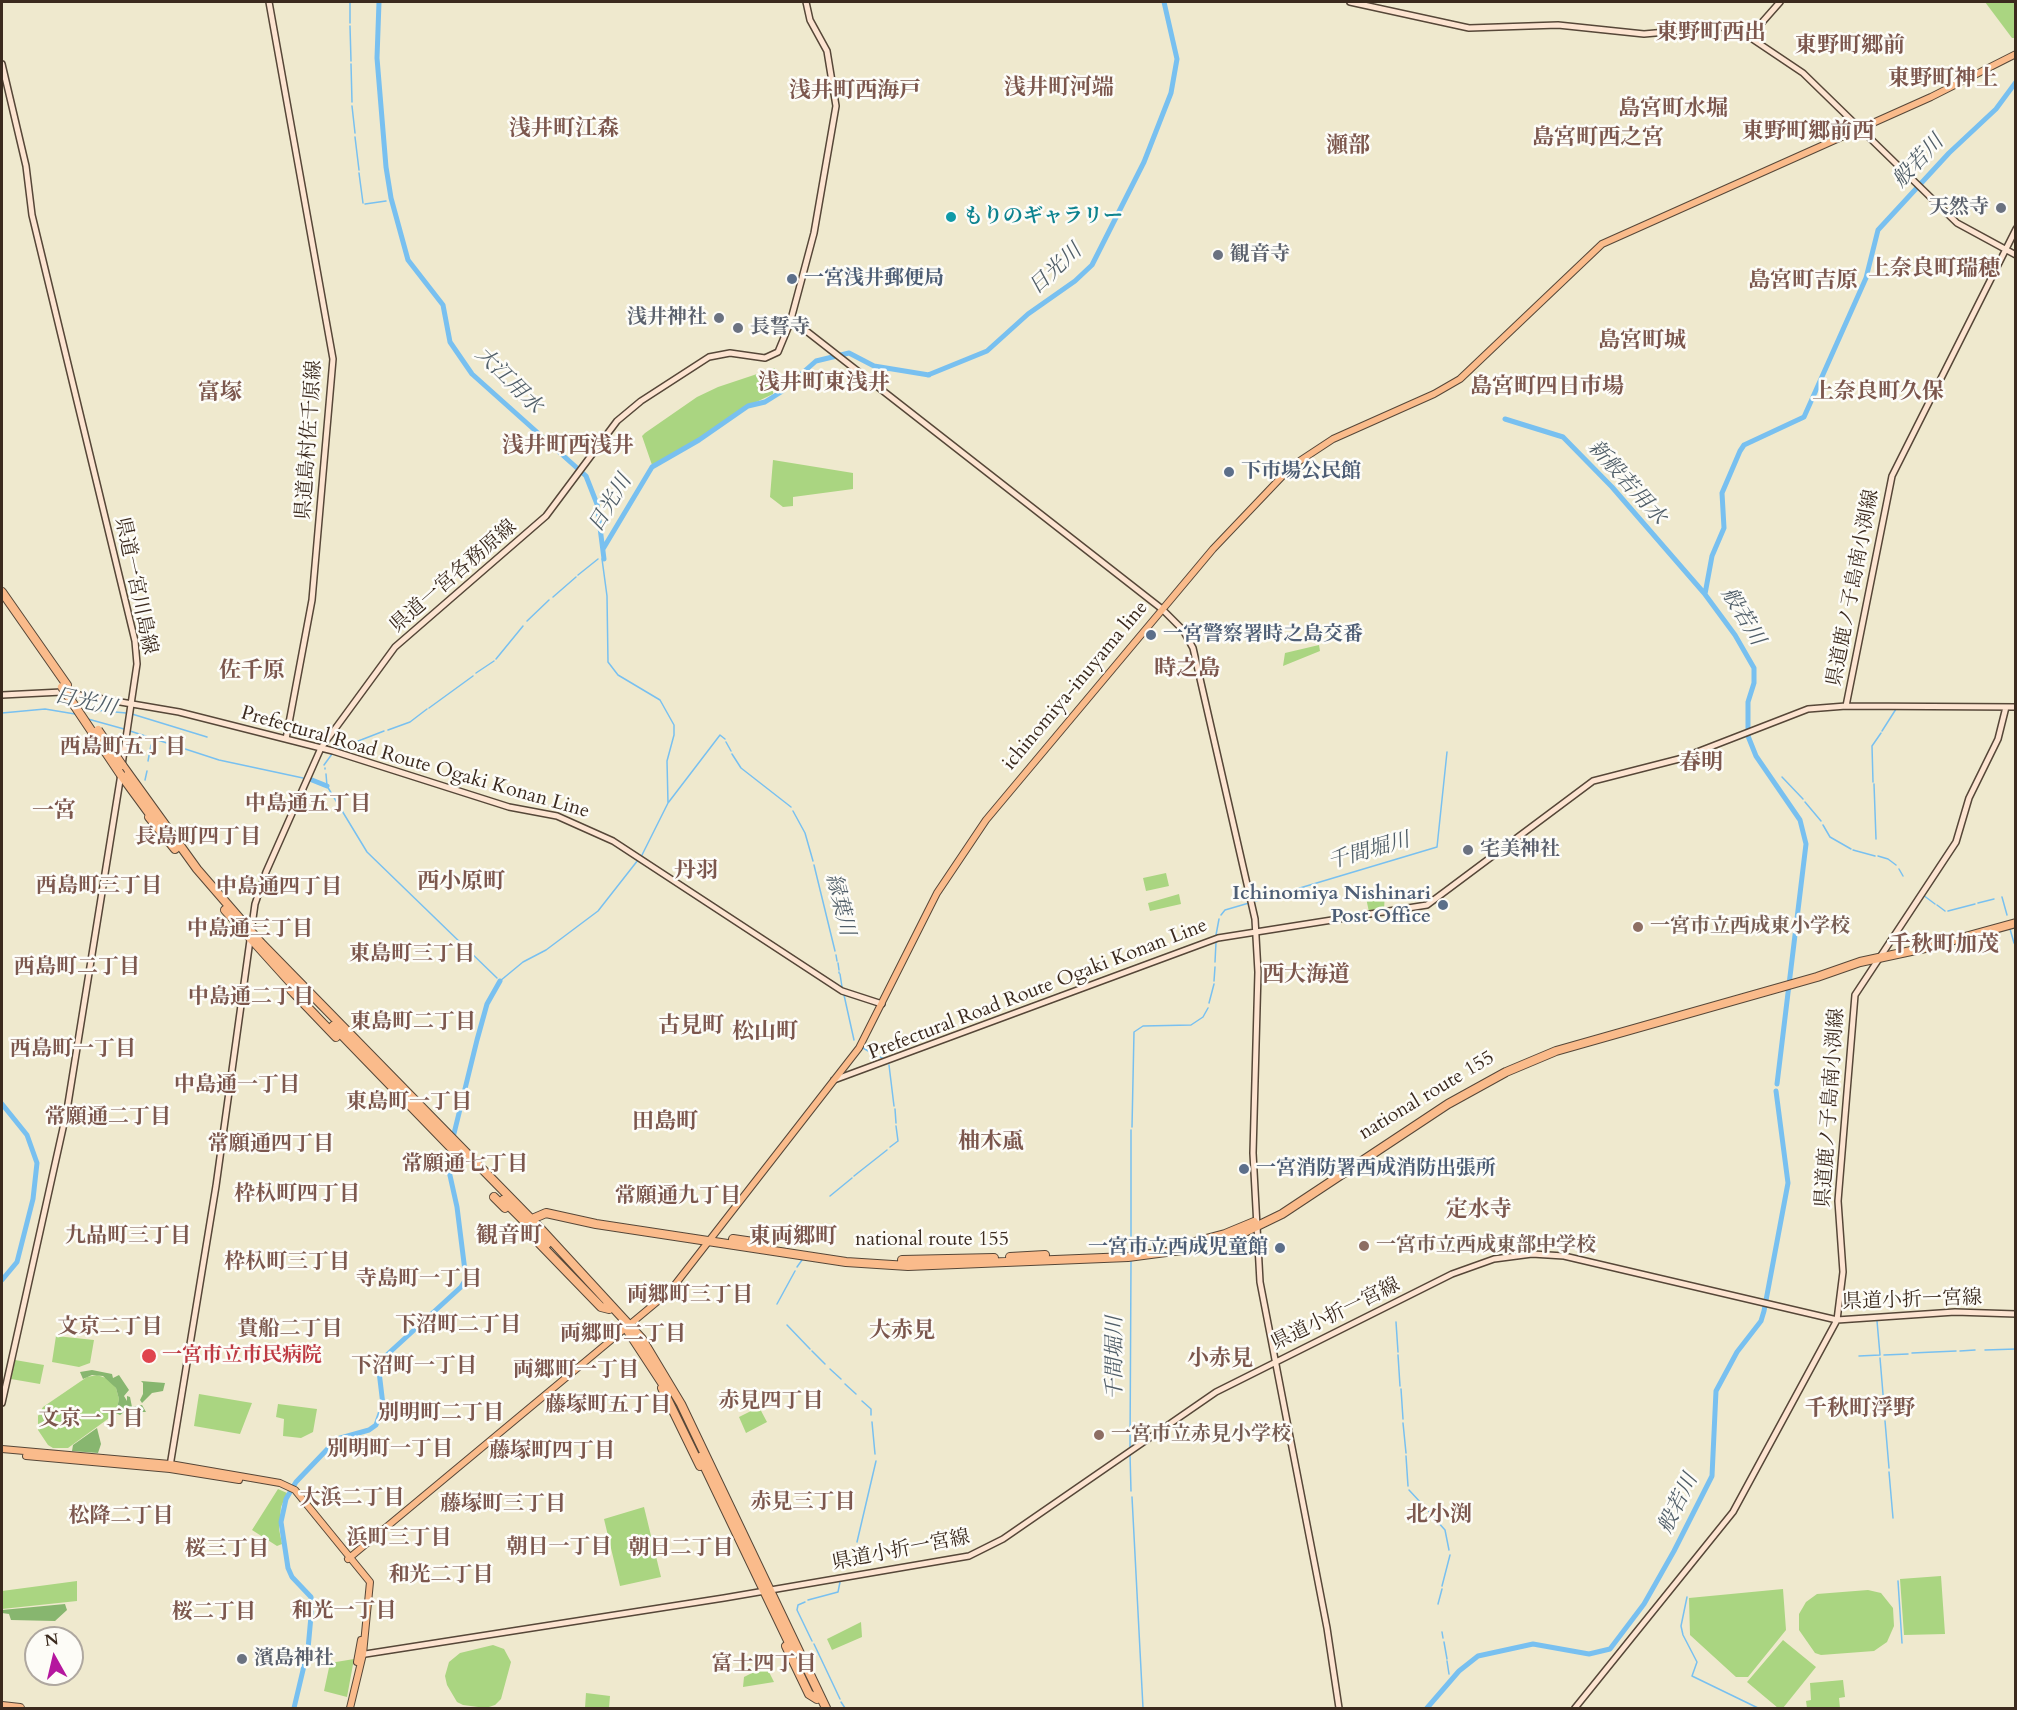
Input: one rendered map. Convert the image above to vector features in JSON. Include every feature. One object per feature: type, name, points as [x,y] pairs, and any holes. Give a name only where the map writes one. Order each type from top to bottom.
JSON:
[{"type":"highway","points":[[2,592],[121,773],[175,849],[251,936],[267,946],[324,1004],[414,1103],[528,1220],[609,1309],[652,1347],[700,1434],[701,1446],[756,1549],[758,1564],[780,1625],[821,1708]]},
{"type":"highway","points":[[2,601],[64,686]]},
{"type":"highway","points":[[121,773],[275,968],[385,1080],[414,1103]]},
{"type":"highway","name":"national route 155","points":[[528,1220],[539,1214],[550,1213],[596,1224],[710,1239],[846,1262],[915,1266],[1162,1254],[1213,1244],[1289,1210],[1448,1104],[1506,1072],[1597,1038],[2016,917]]},
{"type":"highway","name":"national route 155","points":[[1880,956],[2016,923]]},
{"type":"highway","points":[[275,968],[276,974],[335,1036],[380,1079],[385,1080]]},
{"type":"highway","points":[[335,1036],[345,1038]]},
{"type":"highway","points":[[498,1190],[518,1215],[528,1220]]},
{"type":"highway","points":[[536,1229],[543,1227],[605,1292],[605,1298],[628,1327],[659,1377],[759,1579],[780,1602],[810,1666],[810,1674],[826,1708]]},
{"type":"highway","points":[[2,1706],[20,1708]]},
{"type":"main road","name":"県道島村佐千原線","points":[[269,2],[333,359],[312,600],[286,739]]},
{"type":"main road","name":"県道一宮各務原線","points":[[170,1466],[216,1186],[258,893],[321,748],[402,640],[538,523],[617,421],[641,401],[714,355],[730,353],[772,357],[783,343],[820,206],[836,101],[827,51],[810,20],[806,2]]},
{"type":"main road","points":[[1350,2],[1469,28],[1558,25],[1644,34],[1722,27],[1750,36],[1803,73],[1957,223],[2016,255]]},
{"type":"main road","points":[[1750,36],[1780,2]]},
{"type":"main road","name":"ichinomiya-inuyama line","points":[[350,1558],[670,1291],[859,1048],[937,893],[986,820],[1219,542],[1292,466],[1332,439],[1434,394],[1460,379],[1602,244],[1861,129],[2016,54]]},
{"type":"main road","name":"県道一宮川島線","points":[[2,64],[26,166],[33,221],[135,641],[137,664],[67,1110],[2,1403]]},
{"type":"main road","name":"県道鹿ノ子島南小渕線","points":[[1575,1708],[1733,1512],[1837,1320],[1843,1272],[1838,1201],[1853,1001],[1857,989],[1956,842],[1970,798],[1998,739],[2006,707],[1846,706],[1892,476],[2016,229]]},
{"type":"main road","points":[[791,319],[1162,609],[1183,630],[1197,662],[1257,932],[1253,1104],[1260,1282],[1327,1628],[1339,1708]]},
{"type":"main road","name":"Prefectural Road Route Ogaki Konan Line","points":[[2,696],[62,692],[187,713],[321,748],[509,807],[557,816],[591,829],[639,858],[836,987],[882,1004]]},
{"type":"main road","name":"Prefectural Road Route Ogaki Konan Line","points":[[834,1080],[1218,938],[1427,905],[1593,781],[1679,759],[1808,709],[1846,706]]},
{"type":"main road","points":[[2006,707],[2016,707]]},
{"type":"main road","name":"県道小折一宮線","points":[[361,1655],[770,1593],[954,1560],[975,1553],[1007,1536],[1216,1392],[1473,1265],[1524,1254],[1564,1256],[1837,1320],[1955,1312],[2016,1314]]},
{"type":"main road","points":[[2,1451],[170,1466],[290,1490],[367,1574],[371,1586],[361,1655],[348,1708]]},
{"type":"green space","points":[[1985,2],[2015,2],[2015,38],[2012,38]]},
{"type":"green space","points":[[775,368],[773,394],[748,406],[687,447],[652,465],[642,436],[645,433],[697,397],[718,387]]},
{"type":"green space","points":[[773,460],[853,473],[853,489],[793,497],[793,506],[783,507],[770,497]]},
{"type":"green space","points":[[1319,645],[1320,651],[1283,666],[1285,653]]},
{"type":"green space","points":[[1166,873],[1169,886],[1146,891],[1143,878]]},
{"type":"green space","points":[[1385,890],[1384,911],[1369,912],[1365,893]]},
{"type":"green space","points":[[1179,894],[1181,904],[1150,911],[1148,903]]},
{"type":"green space","points":[[56,1336],[94,1340],[90,1363],[79,1367],[52,1362]]},
{"type":"green space","points":[[15,1360],[44,1365],[40,1384],[11,1379]]},
{"type":"green space","points":[[92,1370],[112,1374],[113,1378],[119,1375],[129,1390],[124,1396],[127,1401],[127,1396],[130,1397],[132,1407],[142,1405],[146,1412],[129,1412],[128,1409],[120,1415],[116,1413],[119,1399],[116,1388],[103,1376],[92,1375],[83,1379],[80,1372]]},
{"type":"green space","points":[[97,1375],[109,1379],[116,1388],[119,1399],[116,1413],[68,1448],[53,1448],[48,1445],[38,1430],[38,1416],[43,1407],[87,1377]]},
{"type":"green space","points":[[141,1381],[165,1383],[163,1391],[152,1393],[142,1403],[140,1400],[143,1394],[143,1383]]},
{"type":"green space","points":[[199,1394],[252,1403],[240,1434],[194,1426]]},
{"type":"green space","points":[[278,1404],[317,1409],[313,1432],[301,1438],[283,1436],[284,1419],[276,1417]]},
{"type":"green space","points":[[759,1407],[767,1422],[746,1433],[739,1417]]},
{"type":"green space","points":[[97,1428],[101,1444],[98,1453],[72,1451],[73,1445]]},
{"type":"green space","points":[[278,1489],[287,1493],[281,1507],[279,1529],[282,1544],[277,1546],[252,1530]]},
{"type":"green space","points":[[644,1507],[661,1577],[620,1586],[604,1519]]},
{"type":"green space","points":[[1941,1576],[1945,1634],[1904,1635],[1900,1579]]},
{"type":"green space","points":[[77,1581],[77,1601],[2,1609],[2,1591]]},
{"type":"green space","points":[[1783,1589],[1786,1630],[1748,1677],[1736,1677],[1690,1635],[1689,1598]]},
{"type":"green space","points":[[1868,1590],[1881,1593],[1893,1608],[1894,1626],[1887,1642],[1874,1651],[1821,1655],[1815,1653],[1799,1630],[1799,1614],[1806,1602],[1817,1594]]},
{"type":"green space","points":[[65,1604],[67,1610],[55,1621],[11,1620],[9,1614],[2,1613],[2,1610]]},
{"type":"green space","points":[[861,1622],[862,1637],[832,1650],[827,1639]]},
{"type":"green space","points":[[1783,1640],[1816,1667],[1783,1708],[1778,1708],[1747,1682]]},
{"type":"green space","points":[[493,1645],[504,1649],[511,1662],[501,1699],[495,1705],[486,1708],[457,1702],[447,1685],[445,1676],[449,1662],[460,1653]]},
{"type":"green space","points":[[354,1659],[347,1697],[324,1691],[330,1663]]},
{"type":"green space","points":[[766,1666],[774,1682],[743,1687],[744,1677]]},
{"type":"green space","points":[[1843,1680],[1845,1697],[1839,1698],[1840,1708],[1807,1708],[1806,1701],[1811,1700],[1810,1683]]},
{"type":"green space","points":[[586,1693],[610,1696],[609,1708],[585,1708]]},
{"type":"waterway","points":[[350,2],[350,23]]},
{"type":"waterway","name":"大江用水","points":[[379,2],[377,58],[386,167],[391,198],[408,260],[443,305],[450,342],[472,374],[586,476],[597,504],[604,559]]},
{"type":"waterway","name":"日光川","points":[[928,375],[987,351],[1028,314],[1075,281],[1092,265],[1144,162],[1171,93],[1177,59],[1164,2]]},
{"type":"waterway","points":[[350,26],[351,61]]},
{"type":"waterway","points":[[351,64],[352,102]]},
{"type":"waterway","name":"般若川","points":[[1705,594],[1712,556],[1724,528],[1722,493],[1740,451],[1744,445],[1804,417],[1866,278],[1878,230],[1949,153],[1996,109],[2016,82]]},
{"type":"waterway","points":[[352,106],[355,133]]},
{"type":"waterway","points":[[355,137],[359,170]]},
{"type":"waterway","points":[[359,173],[363,203]]},
{"type":"waterway","points":[[365,204],[386,201]]},
{"type":"waterway","name":"日光川","points":[[603,549],[652,467],[699,440],[748,406],[765,402],[781,392],[816,361],[849,353],[874,366],[929,375]]},
{"type":"waterway","name":"般若川","points":[[1505,419],[1563,437],[1612,487],[1704,593],[1735,635],[1754,668],[1754,683],[1748,702],[1748,736],[1756,756],[1800,820],[1806,844],[1777,1084]]},
{"type":"waterway","name":"日光川","points":[[578,575],[598,559]]},
{"type":"waterway","points":[[602,559],[607,596],[608,662],[618,675],[660,700],[674,725],[674,735],[667,761],[668,803]]},
{"type":"waterway","name":"日光川","points":[[553,597],[576,577]]},
{"type":"waterway","name":"日光川","points":[[527,621],[549,600]]},
{"type":"waterway","name":"日光川","points":[[496,659],[523,626]]},
{"type":"waterway","name":"日光川","points":[[476,673],[494,661]]},
{"type":"waterway","name":"日光川","points":[[429,708],[473,676]]},
{"type":"waterway","name":"日光川","points":[[2,713],[45,709],[75,714]]},
{"type":"waterway","name":"日光川","points":[[388,730],[410,722],[427,709]]},
{"type":"waterway","points":[[1882,731],[1896,709]]},
{"type":"waterway","points":[[94,710],[126,713]]},
{"type":"waterway","points":[[132,714],[207,737]]},
{"type":"waterway","name":"日光川","points":[[88,719],[124,729]]},
{"type":"waterway","name":"日光川","points":[[130,731],[219,760],[303,778]]},
{"type":"waterway","name":"日光川","points":[[335,750],[384,731]]},
{"type":"waterway","points":[[1873,782],[1872,746],[1881,733]]},
{"type":"waterway","points":[[641,857],[668,803],[720,735],[725,739]]},
{"type":"waterway","name":"縁葉川","points":[[726,742],[731,751]]},
{"type":"waterway","points":[[148,761],[151,745]]},
{"type":"waterway","name":"千間堀川","points":[[1253,902],[1437,847],[1447,752]]},
{"type":"waterway","name":"日光川","points":[[324,765],[332,754]]},
{"type":"waterway","name":"縁葉川","points":[[732,754],[741,768],[791,807]]},
{"type":"waterway","points":[[145,780],[147,771]]},
{"type":"waterway","name":"大江用水","points":[[326,774],[327,786],[367,852],[497,978]]},
{"type":"waterway","points":[[1782,777],[1803,799]]},
{"type":"waterway","name":"日光川","points":[[312,780],[327,786]]},
{"type":"waterway","points":[[1874,784],[1876,839]]},
{"type":"waterway","points":[[1805,802],[1821,821]]},
{"type":"waterway","name":"縁葉川","points":[[793,811],[805,833],[813,861]]},
{"type":"waterway","points":[[1823,825],[1830,837],[1851,849]]},
{"type":"waterway","points":[[1853,850],[1875,856]]},
{"type":"waterway","points":[[1878,856],[1896,865]]},
{"type":"waterway","points":[[499,980],[523,962],[546,950],[598,911],[638,860]]},
{"type":"waterway","name":"縁葉川","points":[[814,865],[835,951]]},
{"type":"waterway","points":[[1899,869],[1903,876]]},
{"type":"waterway","points":[[1923,895],[1935,904]]},
{"type":"waterway","points":[[2002,897],[2007,915]]},
{"type":"waterway","points":[[1978,903],[1994,899]]},
{"type":"waterway","name":"千間堀川","points":[[1221,915],[1225,910],[1249,903]]},
{"type":"waterway","points":[[1948,911],[1975,904]]},
{"type":"waterway","points":[[1937,905],[1945,911]]},
{"type":"waterway","name":"千間堀川","points":[[1216,935],[1219,919]]},
{"type":"waterway","points":[[2010,929],[2014,943]]},
{"type":"waterway","name":"千間堀川","points":[[1215,962],[1216,942]]},
{"type":"waterway","name":"縁葉川","points":[[836,955],[837,961]]},
{"type":"waterway","name":"縁葉川","points":[[838,963],[839,970]]},
{"type":"waterway","name":"千間堀川","points":[[1214,981],[1215,967]]},
{"type":"waterway","name":"縁葉川","points":[[840,974],[842,987]]},
{"type":"waterway","name":"大江用水","points":[[294,1708],[308,1649],[312,1605],[311,1597],[292,1577],[288,1568],[281,1522],[286,1499],[296,1482],[337,1439],[369,1430],[376,1425],[383,1405],[378,1363],[461,1287],[466,1279],[457,1207],[447,1162],[487,1004],[500,981]]},
{"type":"waterway","name":"千間堀川","points":[[1209,1003],[1214,984]]},
{"type":"waterway","name":"縁葉川","points":[[844,995],[854,1040]]},
{"type":"waterway","name":"千間堀川","points":[[1132,1127],[1134,1032],[1143,1026],[1191,1025],[1203,1017],[1208,1008]]},
{"type":"waterway","name":"縁葉川","points":[[863,1048],[870,1052]]},
{"type":"waterway","name":"縁葉川","points":[[872,1053],[884,1059]]},
{"type":"waterway","name":"縁葉川","points":[[889,1065],[894,1106]]},
{"type":"waterway","name":"般若川","points":[[1427,1708],[1459,1671],[1478,1656],[1533,1644],[1589,1654],[1610,1649],[1644,1604],[1674,1551],[1712,1476],[1716,1391],[1737,1352],[1761,1321],[1764,1311],[1788,1183],[1776,1091]]},
{"type":"waterway","name":"日光川","points":[[2,1104],[27,1135],[37,1163],[33,1199],[17,1262],[2,1280]]},
{"type":"waterway","name":"縁葉川","points":[[895,1109],[896,1123]]},
{"type":"waterway","name":"縁葉川","points":[[890,1147],[898,1141],[896,1126]]},
{"type":"waterway","name":"千間堀川","points":[[1131,1130],[1131,1247]]},
{"type":"waterway","name":"縁葉川","points":[[854,1176],[887,1150]]},
{"type":"waterway","name":"縁葉川","points":[[830,1196],[852,1178]]},
{"type":"waterway","name":"縁葉川","points":[[809,1246],[816,1232]]},
{"type":"waterway","name":"縁葉川","points":[[797,1267],[802,1260]]},
{"type":"waterway","name":"千間堀川","points":[[1130,1449],[1131,1261]]},
{"type":"waterway","name":"縁葉川","points":[[777,1304],[795,1271]]},
{"type":"waterway","points":[[1859,1356],[1880,1355],[1877,1321]]},
{"type":"waterway","points":[[1396,1322],[1398,1352]]},
{"type":"waterway","name":"縁葉川","points":[[787,1325],[810,1349]]},
{"type":"waterway","points":[[1985,1350],[2016,1349]]},
{"type":"waterway","points":[[1960,1351],[1975,1350]]},
{"type":"waterway","name":"縁葉川","points":[[812,1351],[825,1364]]},
{"type":"waterway","points":[[1912,1353],[1956,1351]]},
{"type":"waterway","points":[[1884,1355],[1908,1354]]},
{"type":"waterway","points":[[1398,1355],[1400,1386]]},
{"type":"waterway","points":[[1880,1358],[1885,1418]]},
{"type":"waterway","name":"縁葉川","points":[[830,1369],[841,1379]]},
{"type":"waterway","name":"縁葉川","points":[[845,1384],[856,1394]]},
{"type":"waterway","points":[[1401,1389],[1403,1419]]},
{"type":"waterway","name":"縁葉川","points":[[862,1401],[871,1409],[871,1415]]},
{"type":"waterway","points":[[1885,1421],[1889,1468]]},
{"type":"waterway","name":"縁葉川","points":[[872,1422],[875,1454]]},
{"type":"waterway","points":[[1403,1423],[1406,1453]]},
{"type":"waterway","name":"千間堀川","points":[[1130,1454],[1131,1491]]},
{"type":"waterway","points":[[1406,1456],[1408,1486]]},
{"type":"waterway","name":"縁葉川","points":[[857,1542],[876,1461]]},
{"type":"waterway","points":[[1889,1472],[1893,1518]]},
{"type":"waterway","points":[[1409,1490],[1435,1518]]},
{"type":"waterway","name":"千間堀川","points":[[1132,1497],[1143,1708]]},
{"type":"waterway","points":[[1437,1521],[1445,1530],[1449,1550]]},
{"type":"waterway","points":[[1442,1586],[1450,1555]]},
{"type":"waterway","points":[[1898,1581],[1902,1643]]},
{"type":"waterway","name":"縁葉川","points":[[808,1600],[838,1592],[840,1582]]},
{"type":"waterway","points":[[1438,1604],[1442,1589]]},
{"type":"waterway","points":[[1687,1597],[1681,1626],[1683,1635],[1697,1662],[1692,1676],[1758,1708]]},
{"type":"waterway","name":"縁葉川","points":[[805,1602],[798,1605],[797,1610],[812,1641]]},
{"type":"waterway","points":[[1442,1632],[1443,1638]]},
{"type":"waterway","points":[[1444,1642],[1447,1659]]},
{"type":"waterway","name":"縁葉川","points":[[814,1644],[840,1699]]},
{"type":"waterway","points":[[1447,1661],[1449,1674]]},
{"type":"waterway","name":"縁葉川","points":[[841,1702],[845,1708]]},
{"type":"place","name":"天然寺","points":[[2001,208]]},
{"type":"place","name":"もりのギャラリー","points":[[951,217]]},
{"type":"place","name":"観音寺","points":[[1218,255]]},
{"type":"place","name":"一宮浅井郵便局","points":[[792,279]]},
{"type":"place","name":"浅井神社","points":[[719,318]]},
{"type":"place","name":"長誓寺","points":[[738,328]]},
{"type":"place","name":"下市場公民館","points":[[1229,472]]},
{"type":"place","name":"一宮警察署時之島交番","points":[[1151,635]]},
{"type":"place","name":"宅美神社","points":[[1468,850]]},
{"type":"place","name":"Ichinomiya Nishinari Post Office","points":[[1443,905]]},
{"type":"place","name":"一宮市立西成東小学校","points":[[1638,927]]},
{"type":"place","name":"一宮消防署西成消防出張所","points":[[1244,1169]]},
{"type":"place","name":"一宮市立西成東部中学校","points":[[1364,1246]]},
{"type":"place","name":"一宮市立西成児童館","points":[[1280,1248]]},
{"type":"place","name":"一宮市立市民病院","points":[[149,1356]]},
{"type":"place","name":"一宮市立赤見小学校","points":[[1099,1435]]},
{"type":"place","name":"濱島神社","points":[[242,1659]]},
{"type":"district","name":"東野町西出","points":[[1711,34]]},
{"type":"district","name":"東野町郷前","points":[[1850,47]]},
{"type":"district","name":"東野町神上","points":[[1943,80]]},
{"type":"district","name":"浅井町河端","points":[[1059,89]]},
{"type":"district","name":"浅井町西海戸","points":[[855,92]]},
{"type":"district","name":"島宮町水堀","points":[[1673,110]]},
{"type":"district","name":"浅井町江森","points":[[564,130]]},
{"type":"district","name":"東野町郷前西","points":[[1808,133]]},
{"type":"district","name":"島宮町西之宮","points":[[1598,139]]},
{"type":"district","name":"瀬部","points":[[1348,147]]},
{"type":"district","name":"上奈良町瑞穂","points":[[1934,270]]},
{"type":"district","name":"島宮町吉原","points":[[1803,282]]},
{"type":"district","name":"島宮町城","points":[[1642,342]]},
{"type":"district","name":"浅井町東浅井","points":[[824,384]]},
{"type":"district","name":"島宮町四日市場","points":[[1547,388]]},
{"type":"district","name":"上奈良町久保","points":[[1878,393]]},
{"type":"district","name":"富塚","points":[[220,394]]},
{"type":"district","name":"浅井町西浅井","points":[[568,447]]},
{"type":"district","name":"時之島","points":[[1187,670]]},
{"type":"district","name":"佐千原","points":[[252,672]]},
{"type":"district","name":"西島町五丁目","points":[[123,748]]},
{"type":"district","name":"春明","points":[[1701,764]]},
{"type":"district","name":"中島通五丁目","points":[[308,805]]},
{"type":"district","name":"一宮","points":[[54,812]]},
{"type":"district","name":"長島町四丁目","points":[[198,838]]},
{"type":"district","name":"丹羽","points":[[696,872]]},
{"type":"district","name":"西小原町","points":[[461,883]]},
{"type":"district","name":"西島町三丁目","points":[[99,887]]},
{"type":"district","name":"中島通四丁目","points":[[279,888]]},
{"type":"district","name":"中島通三丁目","points":[[250,930]]},
{"type":"district","name":"千秋町加茂","points":[[1944,946]]},
{"type":"district","name":"東島町三丁目","points":[[412,955]]},
{"type":"district","name":"西島町二丁目","points":[[77,968]]},
{"type":"district","name":"西大海道","points":[[1306,976]]},
{"type":"district","name":"中島通二丁目","points":[[251,998]]},
{"type":"district","name":"東島町二丁目","points":[[413,1023]]},
{"type":"district","name":"古見町","points":[[691,1027]]},
{"type":"district","name":"松山町","points":[[765,1033]]},
{"type":"district","name":"西島町一丁目","points":[[73,1050]]},
{"type":"district","name":"中島通一丁目","points":[[237,1086]]},
{"type":"district","name":"東島町一丁目","points":[[409,1103]]},
{"type":"district","name":"常願通二丁目","points":[[108,1118]]},
{"type":"district","name":"田島町","points":[[665,1123]]},
{"type":"district","name":"柚木颪","points":[[991,1143]]},
{"type":"district","name":"常願通四丁目","points":[[271,1145]]},
{"type":"district","name":"常願通七丁目","points":[[465,1165]]},
{"type":"district","name":"枠杁町四丁目","points":[[297,1195]]},
{"type":"district","name":"常願通九丁目","points":[[678,1197]]},
{"type":"district","name":"定水寺","points":[[1479,1211]]},
{"type":"district","name":"九品町三丁目","points":[[128,1237]]},
{"type":"district","name":"観音町","points":[[509,1237]]},
{"type":"district","name":"東両郷町","points":[[793,1238]]},
{"type":"district","name":"枠杁町三丁目","points":[[287,1263]]},
{"type":"district","name":"寺島町一丁目","points":[[419,1280]]},
{"type":"district","name":"両郷町三丁目","points":[[690,1296]]},
{"type":"district","name":"下沼町二丁目","points":[[458,1326]]},
{"type":"district","name":"文京二丁目","points":[[110,1328]]},
{"type":"district","name":"貴船二丁目","points":[[290,1330]]},
{"type":"district","name":"大赤見","points":[[902,1332]]},
{"type":"district","name":"両郷町二丁目","points":[[623,1335]]},
{"type":"district","name":"小赤見","points":[[1220,1360]]},
{"type":"district","name":"下沼町一丁目","points":[[414,1367]]},
{"type":"district","name":"両郷町一丁目","points":[[576,1371]]},
{"type":"district","name":"赤見四丁目","points":[[771,1402]]},
{"type":"district","name":"藤塚町五丁目","points":[[608,1406]]},
{"type":"district","name":"千秋町浮野","points":[[1860,1410]]},
{"type":"district","name":"別明町二丁目","points":[[441,1414]]},
{"type":"district","name":"文京一丁目","points":[[91,1420]]},
{"type":"district","name":"別明町一丁目","points":[[390,1450]]},
{"type":"district","name":"藤塚町四丁目","points":[[552,1452]]},
{"type":"district","name":"大浜二丁目","points":[[352,1499]]},
{"type":"district","name":"赤見三丁目","points":[[803,1503]]},
{"type":"district","name":"藤塚町三丁目","points":[[503,1505]]},
{"type":"district","name":"北小渕","points":[[1439,1516]]},
{"type":"district","name":"松降二丁目","points":[[121,1517]]},
{"type":"district","name":"浜町三丁目","points":[[399,1539]]},
{"type":"district","name":"朝日一丁目","points":[[559,1548]]},
{"type":"district","name":"朝日二丁目","points":[[681,1549]]},
{"type":"district","name":"桜三丁目","points":[[227,1550]]},
{"type":"district","name":"和光二丁目","points":[[441,1576]]},
{"type":"district","name":"和光一丁目","points":[[344,1612]]},
{"type":"district","name":"桜二丁目","points":[[214,1613]]},
{"type":"district","name":"富士四丁目","points":[[764,1665]]},
{"type":"water label","name":"新般若用水","points":[[1626,483]]}]
